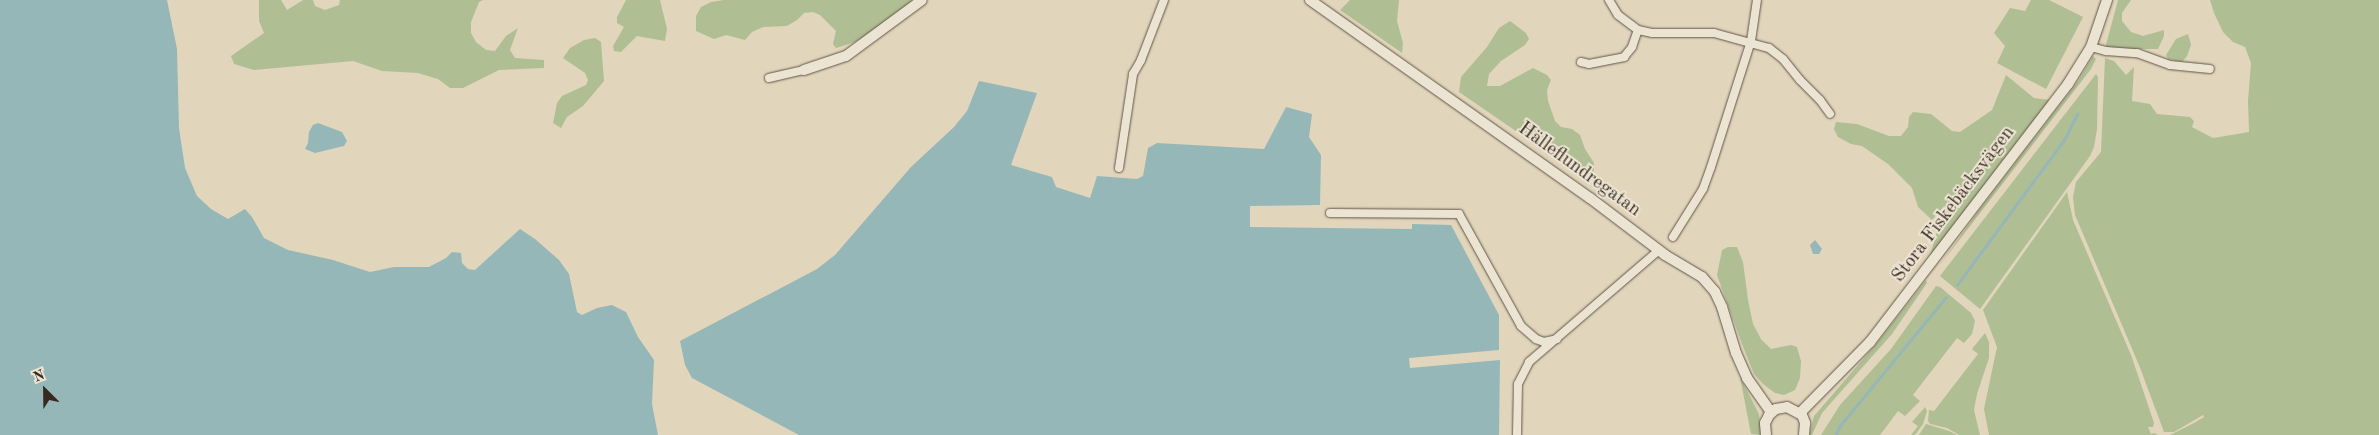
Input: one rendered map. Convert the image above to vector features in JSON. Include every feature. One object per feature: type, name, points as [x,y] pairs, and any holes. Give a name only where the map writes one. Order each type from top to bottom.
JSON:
[{"type":"street","points":[[769,78],[804,70],[846,56],[922,0]]},
{"type":"street","points":[[1119,168],[1133,74],[1164,0]]},
{"type":"street","name":"Hälleflundregatan","points":[[1310,0],[1578,190],[1659,250],[1702,277],[1715,292],[1722,307],[1741,366],[1758,395],[1771,412]]},
{"type":"street","points":[[1609,0],[1618,15],[1638,30],[1652,33],[1707,32],[1751,41],[1769,48],[1779,54],[1830,114]]},
{"type":"street","points":[[1673,237],[1703,188],[1751,41],[1757,0]]},
{"type":"street","name":"Stora Fiskebäcksvägen","points":[[1800,413],[1857,356],[1900,305],[2068,84],[2091,47],[2107,0]]},
{"type":"street","points":[[1581,62],[1589,64],[1624,57],[1632,47],[1638,30]]},
{"type":"street","points":[[2091,47],[2106,51],[2137,53],[2170,65],[2210,69]]},
{"type":"street","points":[[1330,213],[1459,214],[1521,326],[1536,339],[1544,342],[1557,339]]},
{"type":"street","points":[[1517,435],[1518,384],[1522,372],[1529,362],[1659,250]]},
{"type":"street","points":[[1766,435],[1765,423],[1771,412],[1787,407],[1800,413],[1805,423],[1804,435]]},
{"type":"green space","points":[[259,0],[281,0],[287,10],[303,0],[313,0],[315,6],[325,10],[339,5],[340,0],[483,0],[479,2],[471,22],[471,33],[476,42],[486,50],[495,51],[506,36],[518,28],[510,50],[515,58],[544,60],[544,68],[499,70],[463,88],[450,88],[438,79],[418,73],[382,71],[353,61],[254,70],[234,64],[231,56],[264,33],[259,21]]},
{"type":"green space","points":[[626,0],[660,0],[667,29],[665,41],[637,36],[621,52],[614,51],[613,46],[624,27],[617,23],[617,17]]},
{"type":"green space","points":[[724,0],[913,0],[898,14],[855,42],[836,48],[833,44],[836,31],[820,15],[813,12],[804,13],[787,26],[763,27],[752,32],[745,40],[726,35],[714,39],[696,31],[696,16],[701,7],[711,2]]},
{"type":"green space","points":[[1350,0],[1399,0],[1397,21],[1403,43],[1402,53],[1340,10]]},
{"type":"green space","points":[[2031,0],[2049,0],[2083,17],[2046,89],[1997,63],[2005,46],[1994,33],[2010,8],[2025,11]]},
{"type":"green space","points":[[2118,0],[2131,0],[2122,13],[2122,21],[2131,32],[2143,36],[2164,30],[2164,36],[2158,49],[2107,49],[2106,45]]},
{"type":"green space","points":[[2210,0],[2379,0],[2379,435],[2170,435],[2204,417],[2203,415],[2174,432],[2164,432],[2139,365],[2075,215],[2073,197],[2076,182],[2101,152],[2105,58],[2114,61],[2126,75],[2134,67],[2132,101],[2150,104],[2157,114],[2190,117],[2194,121],[2192,127],[2213,138],[2249,132],[2248,101],[2251,63],[2245,47],[2233,42],[2223,32]]},
{"type":"green space","points":[[1510,21],[1526,33],[1529,39],[1525,45],[1501,61],[1489,74],[1487,86],[1500,86],[1533,68],[1547,75],[1551,80],[1547,90],[1548,101],[1555,121],[1561,127],[1572,129],[1580,135],[1585,149],[1594,163],[1594,171],[1589,175],[1572,168],[1555,151],[1542,143],[1539,147],[1459,92],[1461,77],[1487,47],[1499,28]]},
{"type":"green space","points":[[2188,34],[2191,45],[2187,56],[2182,62],[2168,59],[2166,55],[2176,39]]},
{"type":"green space","points":[[595,38],[601,42],[604,81],[583,106],[567,117],[561,128],[553,123],[557,103],[562,96],[586,85],[588,80],[585,73],[563,58],[570,48],[584,40]]},
{"type":"green space","points":[[2093,56],[2096,59],[2091,69],[1940,265],[1979,210],[2078,81]]},
{"type":"green space","points":[[2096,74],[2098,77],[2097,129],[2094,147],[2090,156],[1980,309],[1940,276]]},
{"type":"green space","points":[[2006,75],[2034,98],[2050,100],[1930,256],[1944,206],[1932,220],[1918,207],[1912,188],[1888,164],[1862,146],[1851,144],[1838,137],[1834,129],[1836,122],[1857,124],[1889,136],[1901,136],[1908,127],[1909,117],[1913,112],[1931,114],[1952,131],[1960,132],[1992,110]]},
{"type":"green space","points":[[2067,192],[2073,220],[2131,355],[2154,423],[2153,427],[2148,427],[2151,434],[2158,435],[1989,435],[1984,409],[1997,347],[1983,310]]},
{"type":"green space","points":[[1728,247],[1737,247],[1743,262],[1753,324],[1761,339],[1771,349],[1791,345],[1797,347],[1801,361],[1800,378],[1795,390],[1784,395],[1775,393],[1754,374],[1742,344],[1717,275],[1722,250]]},
{"type":"green space","points":[[1926,280],[1927,283],[1892,334],[1822,413],[1812,435],[1809,435],[1814,416],[1877,343]]},
{"type":"green space","points":[[1936,286],[1940,287],[1971,313],[1975,321],[1972,334],[1964,343],[1957,338],[1913,395],[1920,401],[1905,416],[1898,411],[1880,435],[1821,435],[1840,405],[1891,349]]},
{"type":"green space","points":[[1985,333],[1989,342],[1989,358],[1977,394],[1974,410],[1980,435],[1959,435],[1947,428],[1930,424],[1928,421],[1929,410],[1934,411],[1978,354],[1972,349]]},
{"type":"green space","points":[[1740,377],[1759,414],[1761,435],[1751,434]]},
{"type":"green space","points":[[1925,407],[1927,411],[1923,424],[1915,435],[1911,435],[1918,426],[1912,422]]},
{"type":"green space","points":[[1926,424],[1949,431],[1957,435],[1919,435]]},
{"type":"water","points":[[0,0],[167,0],[177,49],[179,128],[185,168],[197,196],[211,209],[228,219],[245,209],[264,238],[288,250],[333,260],[370,272],[394,267],[429,267],[446,258],[452,252],[461,253],[462,263],[468,269],[475,270],[520,229],[535,239],[559,260],[569,274],[577,312],[582,315],[597,308],[612,305],[626,312],[638,337],[654,360],[652,404],[658,435],[0,435]]},
{"type":"water","points":[[979,81],[1037,93],[1011,165],[1052,177],[1056,187],[1090,198],[1097,176],[1137,179],[1143,176],[1148,148],[1157,143],[1264,149],[1286,107],[1312,114],[1309,137],[1321,155],[1320,205],[1250,206],[1250,227],[1412,229],[1412,224],[1451,225],[1499,315],[1499,350],[1409,358],[1410,368],[1500,360],[1499,435],[799,435],[692,378],[685,365],[680,341],[817,269],[835,255],[911,167],[954,127],[967,111]]},
{"type":"water","points":[[318,123],[342,132],[347,141],[344,146],[315,153],[305,149],[308,143],[309,132],[313,125]]},
{"type":"water","points":[[1815,240],[1822,249],[1819,254],[1813,254],[1810,245]]},
{"type":"waterway","points":[[1957,285],[2064,140],[2077,114]]},
{"type":"waterway","points":[[1836,435],[1839,427],[1946,297]]}]
